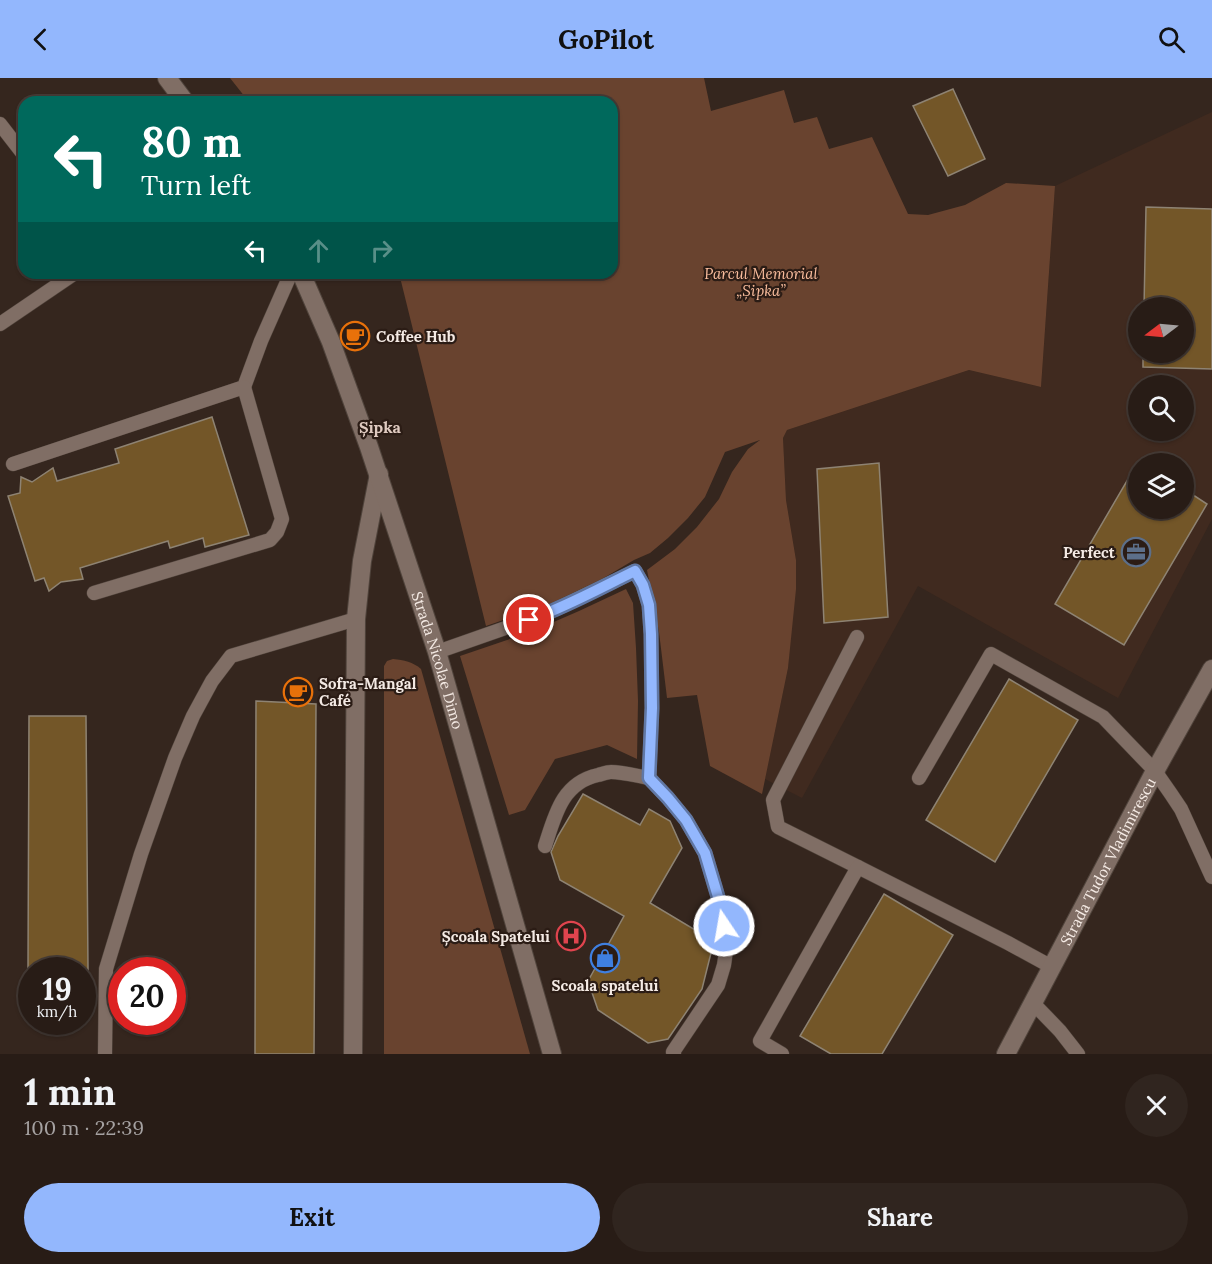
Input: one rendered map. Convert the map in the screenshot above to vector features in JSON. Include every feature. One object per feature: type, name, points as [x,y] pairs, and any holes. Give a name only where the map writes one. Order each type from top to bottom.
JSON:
[{"type":"main road","points":[[167,78],[180,96]]},
{"type":"main road","name":"Strada Nicolae Dimo","points":[[304,279],[332,342],[379,474],[437,652],[552,1054]]},
{"type":"main road","points":[[353,1054],[356,620],[362,561],[379,474]]},
{"type":"main road","name":"Strada Tudor Vladimirescu","points":[[1006,1054],[1155,771],[1212,669]]},
{"type":"lane","points":[[0,124],[18,147]]},
{"type":"lane","points":[[0,324],[66,279]]},
{"type":"lane","points":[[94,593],[270,540],[277,532],[282,519],[244,387],[261,340],[288,279]]},
{"type":"lane","points":[[13,464],[244,387]]},
{"type":"lane","points":[[437,652],[548,613],[635,571],[643,585],[649,605],[651,634],[652,708],[649,778]]},
{"type":"lane","points":[[105,1054],[106,969],[141,854],[175,758],[192,716],[212,681],[231,656],[356,620]]},
{"type":"lane","points":[[857,637],[773,800],[778,826],[1052,967]]},
{"type":"lane","points":[[919,778],[991,654],[1103,717],[1155,771],[1181,809],[1212,877]]},
{"type":"lane","points":[[545,846],[562,800],[578,782],[610,772],[649,778],[686,820],[705,853],[721,907],[727,944],[718,986],[673,1052],[674,1054]]},
{"type":"lane","points":[[782,1054],[760,1041],[858,867]]},
{"type":"lane","points":[[1033,1003],[1078,1054]]},
{"type":"shaded area","points":[[1212,112],[1212,519],[1118,698],[918,586],[802,798],[765,779],[788,668],[796,560],[786,500],[783,438],[787,430],[969,370],[1041,387],[1055,186]]},
{"type":"green space","name":"Parcul Memorial „Șipka”","points":[[230,78],[704,78],[711,111],[784,90],[794,123],[817,117],[829,149],[872,137],[908,214],[928,215],[965,205],[1006,183],[1055,186],[1041,387],[969,370],[787,430],[783,438],[786,500],[796,560],[796,589],[788,668],[762,794],[710,766],[697,695],[667,698],[659,632],[647,570],[675,549],[697,527],[719,499],[732,472],[748,449],[760,440],[725,452],[705,497],[688,518],[650,553],[575,595],[486,626],[400,279],[618,279],[618,96],[244,96]]},
{"type":"green space","points":[[626,589],[633,603],[636,648],[637,759],[607,745],[555,759],[525,810],[509,815],[460,656],[533,631]]},
{"type":"green space","points":[[393,659],[408,662],[421,669],[530,1054],[384,1054],[384,666],[387,661]]},
{"type":"building","points":[[953,89],[985,159],[948,176],[913,106]]},
{"type":"building","points":[[1146,207],[1212,209],[1212,369],[1143,367],[1143,363],[1194,363],[1194,297],[1144,297]]},
{"type":"building","points":[[212,417],[249,535],[205,547],[203,538],[170,548],[168,541],[80,568],[83,579],[61,582],[49,591],[44,578],[35,581],[8,496],[20,493],[21,477],[32,482],[53,468],[57,481],[119,463],[115,449]]},
{"type":"building","points":[[879,463],[888,617],[824,623],[817,469]]},
{"type":"building","points":[[1128,479],[1128,519],[1194,519],[1194,496],[1207,504],[1124,645],[1055,604]]},
{"type":"building","points":[[1009,679],[1078,720],[995,862],[926,820]]},
{"type":"building","points":[[256,701],[316,704],[314,1054],[255,1054]]},
{"type":"building","points":[[29,716],[86,716],[88,957],[28,957]]},
{"type":"building","points":[[583,794],[640,825],[649,809],[670,821],[682,848],[650,903],[707,937],[712,949],[702,989],[668,1039],[648,1043],[598,1010],[588,981],[624,916],[560,880],[551,852]]},
{"type":"building","points":[[884,894],[953,935],[882,1054],[831,1054],[800,1036]]},
{"type":"place","name":"Coffee Hub","points":[[355,336]]},
{"type":"place","name":"Perfect","points":[[1136,552]]},
{"type":"place","name":"Sofra-Mangal Café","points":[[298,692]]},
{"type":"place","name":"Școala Spatelui","points":[[571,936]]},
{"type":"place","name":"Scoala spatelui","points":[[605,958]]},
{"type":"district","name":"Șipka","points":[[380,427]]},
{"type":"route","points":[[529,620],[635,571],[643,585],[649,605],[651,634],[652,708],[649,778],[686,820],[705,853],[721,907],[724,926]]}]
